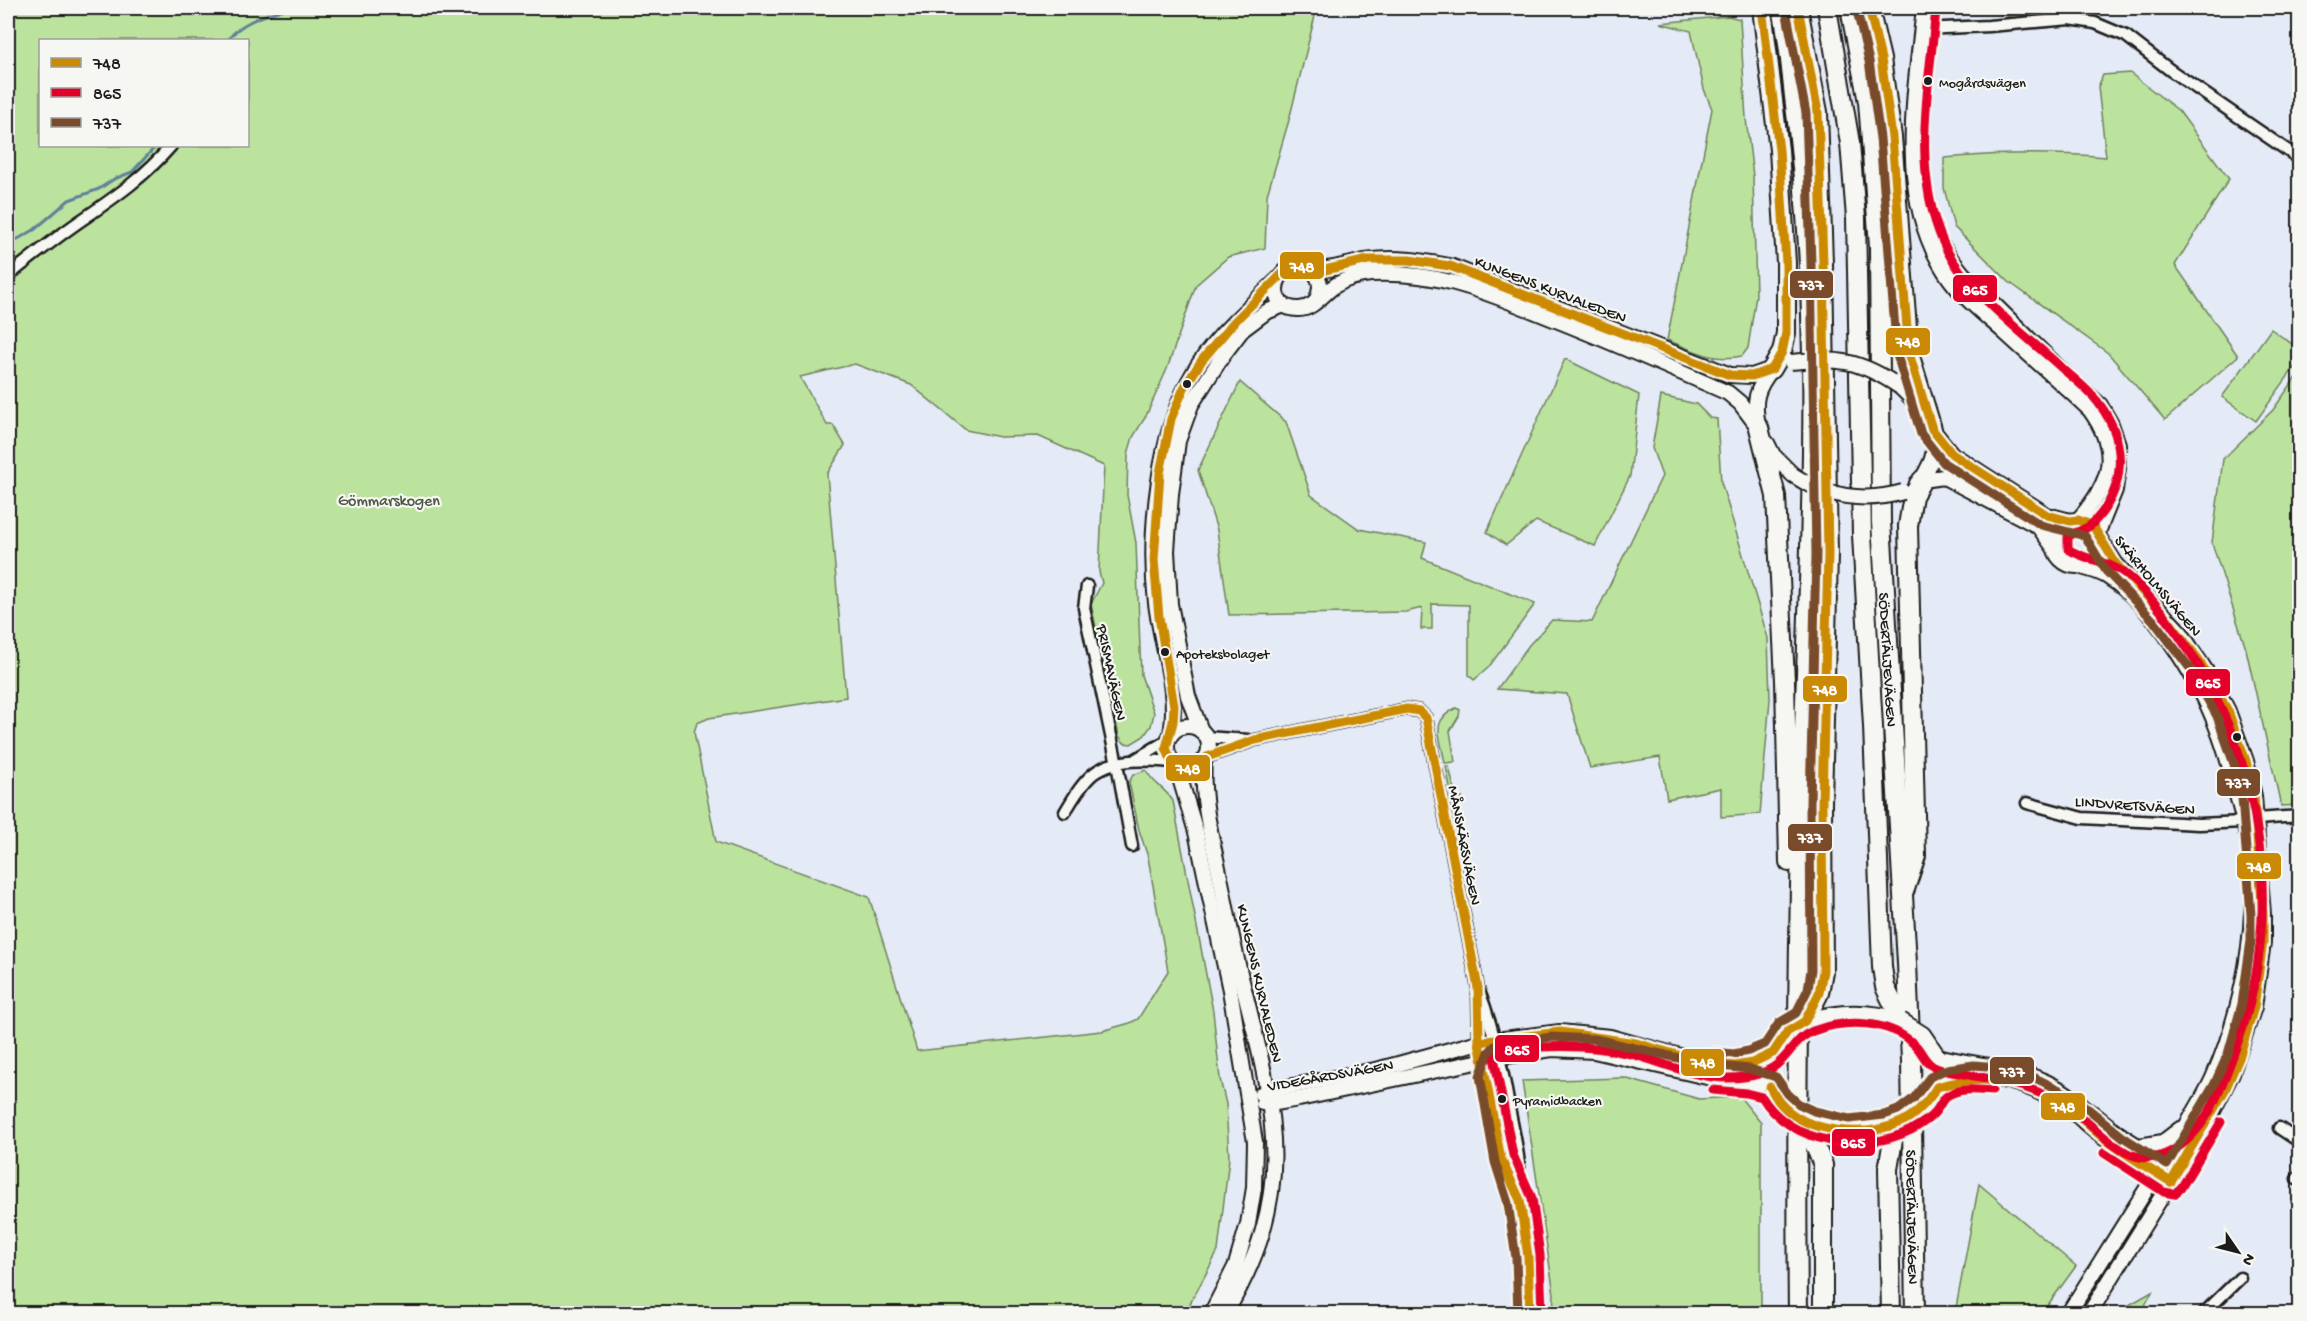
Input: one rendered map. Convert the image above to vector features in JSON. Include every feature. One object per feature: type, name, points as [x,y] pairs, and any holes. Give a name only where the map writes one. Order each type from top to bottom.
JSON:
[{"type":"highway","points":[[1762,8],[1779,150],[1786,263],[1786,333],[1782,352],[1772,369]]},
{"type":"highway","points":[[1782,8],[1802,162],[1810,272],[1811,334],[1810,544],[1799,909],[1796,1153],[1798,1314]]},
{"type":"highway","points":[[1798,8],[1818,112],[1828,554],[1824,668],[1823,971],[1819,993],[1805,1021]]},
{"type":"highway","points":[[1827,8],[1850,143],[1856,218],[1862,536],[1882,967],[1886,987],[1901,1020]]},
{"type":"highway","name":"SÖDERTÄLJEVÄGEN","points":[[1850,8],[1868,102],[1880,245],[1881,522],[1911,1061],[1915,1314]]},
{"type":"highway","points":[[1869,8],[1881,59],[1892,137],[1909,353],[1932,429]]},
{"type":"highway","points":[[1759,428],[1776,496],[1785,681],[1791,938],[1799,998]]},
{"type":"highway","points":[[1902,900],[1916,856],[1908,526],[1913,496],[1922,480]]},
{"type":"highway","points":[[1805,1121],[1823,1165],[1824,1306]]},
{"type":"highway","points":[[1891,1314],[1888,1169],[1893,1140],[1901,1122]]},
{"type":"street","points":[[1924,8],[1912,141],[1914,184],[1926,233],[1933,251],[1950,279],[1977,308],[2090,410],[2101,427],[2107,450],[2107,476],[2098,495],[2074,520],[2057,531],[2054,540],[2055,549]]},
{"type":"street","points":[[1922,29],[2070,19],[2095,23],[2126,36],[2170,70],[2300,159]]},
{"type":"street","points":[[8,276],[84,218],[121,194],[170,147]]},
{"type":"street","points":[[1922,214],[1963,274],[2100,405],[2111,424],[2118,444],[2118,469],[2115,490],[2099,535],[2100,545],[2095,557],[2090,562],[2078,566],[2062,561],[2038,526],[1944,477],[1922,480],[1903,492],[1888,496],[1857,498],[1815,488],[1793,475],[1773,455],[1759,428],[1755,400],[1761,383],[1772,369],[1791,362],[1818,359],[1857,364],[1873,369],[1900,387],[1921,410],[1932,429],[1952,454],[2047,515],[2086,521],[2099,535]]},
{"type":"street","name":"KUNGENS KURVALEDEN","points":[[1311,269],[1393,259],[1413,259],[1450,266],[1730,375],[1752,376],[1772,369]]},
{"type":"street","points":[[1174,764],[1167,753],[1174,711],[1156,602],[1154,546],[1158,491],[1166,438],[1177,403],[1194,371],[1235,319],[1276,281],[1287,267],[1304,265],[1311,269],[1316,274],[1321,287],[1316,301],[1303,309],[1294,309],[1284,305],[1277,296],[1276,281]]},
{"type":"street","name":"KUNGENS KURVALEDEN","points":[[1316,301],[1336,285],[1352,277],[1369,274],[1443,279],[1472,286],[1621,345],[1728,393],[1740,403],[1759,428]]},
{"type":"street","points":[[1206,758],[1209,750],[1188,696],[1170,604],[1167,551],[1178,441],[1191,405],[1242,330],[1266,312],[1284,305]]},
{"type":"street","points":[[1922,480],[1933,460],[1932,429]]},
{"type":"street","name":"SKÄRHOLMSVÄGEN","points":[[2068,1314],[2196,1111],[2212,1079],[2225,1046],[2243,978],[2251,920],[2249,847],[2254,796],[2240,743],[2228,711],[2215,685],[2181,633],[2116,564],[2099,535]]},
{"type":"street","name":"SKÄRHOLMSVÄGEN","points":[[2078,566],[2106,575],[2150,616],[2180,657],[2203,697],[2217,727],[2234,782],[2250,821],[2263,915],[2263,942],[2254,1007],[2239,1058],[2225,1090],[2089,1314]]},
{"type":"street","name":"PRISMAVÄGEN","points":[[1087,586],[1084,608],[1118,764],[1132,846]]},
{"type":"street","name":"MÅNSKÄRSVÄGEN","points":[[1255,740],[1407,709],[1419,711],[1428,723],[1478,988],[1496,1039],[1519,1162],[1520,1200],[1528,1257],[1530,1314]]},
{"type":"street","points":[[1136,760],[1181,727],[1188,726],[1204,734],[1255,740]]},
{"type":"street","points":[[1065,812],[1081,786],[1095,772],[1136,760],[1192,768],[1206,758],[1255,740]]},
{"type":"street","name":"KUNGENS KURVALEDEN","points":[[1206,758],[1203,794],[1269,1097],[1275,1144],[1266,1223],[1250,1270],[1225,1314]]},
{"type":"street","name":"KUNGENS KURVALEDEN","points":[[1174,764],[1196,832],[1220,943],[1236,1018],[1255,1142],[1252,1207],[1236,1265],[1211,1314]]},
{"type":"street","name":"LINDVRETSVÄGEN","points":[[2027,803],[2082,818],[2199,824],[2300,816]]},
{"type":"street","name":"MÅNSKÄRSVÄGEN","points":[[1478,988],[1479,1042],[1501,1159],[1520,1200]]},
{"type":"street","points":[[1853,1012],[1869,1012],[1901,1020],[1923,1034],[1938,1056],[1940,1077],[1937,1087],[1926,1104],[1901,1122],[1857,1130],[1827,1128],[1805,1121],[1778,1100],[1768,1086],[1769,1055],[1787,1032],[1805,1021],[1837,1013],[1853,1012]]},
{"type":"street","name":"VIDEGÅRDSVÄGEN","points":[[1269,1097],[1479,1042],[1560,1032],[1636,1043],[1722,1066],[1752,1063],[1769,1055]]},
{"type":"street","name":"VIDEGÅRDSVÄGEN","points":[[1249,1101],[1552,1049],[1594,1051],[1707,1077],[1748,1081],[1768,1086]]},
{"type":"street","points":[[1938,1056],[1961,1062],[2001,1067],[2045,1081],[2065,1091],[2099,1116],[2117,1133],[2178,1169]]},
{"type":"street","points":[[1937,1087],[1956,1079],[1972,1077],[2025,1086],[2076,1114],[2097,1133],[2171,1182]]},
{"type":"street","points":[[2139,1146],[2152,1145],[2171,1137],[2196,1111]]},
{"type":"street","points":[[2279,1128],[2300,1142]]},
{"type":"street","points":[[2300,1175],[2297,1179],[2300,1181]]},
{"type":"street","points":[[2203,1314],[2240,1278]]},
{"type":"green space","name":"Gömmarskogen","points":[[8,8],[1317,8],[1289,120],[1267,195],[1265,248],[1228,257],[1196,285],[1167,369],[1146,416],[1133,437],[1128,454],[1127,495],[1136,543],[1141,675],[1154,713],[1151,726],[1144,736],[1131,744],[1124,743],[1119,736],[1091,604],[1102,583],[1099,572],[1104,466],[1038,436],[1000,437],[966,430],[911,385],[855,364],[800,377],[827,425],[833,425],[845,445],[827,474],[846,697],[709,718],[697,723],[694,732],[716,842],[869,897],[917,1051],[1102,1031],[1138,1019],[1168,971],[1148,857],[1139,830],[1129,782],[1133,775],[1146,770],[1170,796],[1173,801],[1213,1011],[1220,1079],[1226,1104],[1229,1158],[1218,1251],[1185,1313],[8,1313]]},
{"type":"green space","points":[[1980,8],[2076,8],[2072,14],[2014,18]]},
{"type":"green space","points":[[1728,16],[1740,19],[1746,119],[1753,176],[1756,295],[1748,348],[1742,356],[1722,358],[1667,340],[1712,109],[1704,89],[1691,31],[1660,23]]},
{"type":"green space","points":[[2130,73],[2179,111],[2229,179],[2175,265],[2238,356],[2165,420],[2108,353],[2009,282],[1954,227],[1944,188],[1944,158],[2025,154],[2106,157],[2098,87],[2103,75]]},
{"type":"green space","points":[[2271,329],[2299,349],[2299,361],[2256,421],[2222,397]]},
{"type":"green space","points":[[1565,359],[1639,395],[1630,476],[1595,546],[1536,521],[1506,545],[1487,532]]},
{"type":"green space","points":[[2299,373],[2300,805],[2281,806],[2246,649],[2212,543],[2223,459],[2273,410]]},
{"type":"green space","points":[[1240,382],[1286,422],[1311,495],[1359,529],[1426,542],[1422,558],[1535,604],[1488,668],[1474,680],[1469,675],[1469,605],[1432,604],[1432,629],[1421,629],[1422,608],[1406,612],[1229,615],[1217,530],[1198,470]]},
{"type":"green space","points":[[1661,396],[1696,404],[1710,418],[1717,419],[1721,482],[1768,638],[1770,699],[1760,814],[1721,817],[1721,788],[1667,799],[1660,757],[1590,768],[1567,694],[1497,689],[1529,645],[1552,620],[1592,622],[1662,476],[1652,448]]},
{"type":"green space","points":[[1456,708],[1460,710],[1459,716],[1450,731],[1455,762],[1445,763],[1440,725],[1442,719]]},
{"type":"green space","points":[[1446,766],[1449,766],[1456,799],[1462,798],[1455,814]]},
{"type":"green space","points":[[1624,1078],[1699,1099],[1740,1097],[1761,1123],[1761,1313],[1553,1313],[1554,1294],[1522,1081]]},
{"type":"green space","points":[[1979,1184],[2076,1266],[2042,1313],[1955,1313]]},
{"type":"green space","points":[[2152,1292],[2141,1313],[2115,1313]]},
{"type":"waterway","points":[[229,39],[247,23],[287,8]]},
{"type":"waterway","points":[[8,238],[16,240],[34,230],[69,200],[99,189],[114,179],[132,172],[155,147]]},
{"type":"transit line","name":"748","points":[[1530,1314],[1528,1257],[1520,1200],[1501,1159],[1479,1042],[1478,988],[1426,718],[1419,711],[1407,709],[1255,740],[1207,757],[1192,768],[1183,768],[1172,762],[1166,748],[1173,722],[1174,706],[1159,617],[1154,560],[1160,473],[1171,419],[1184,388],[1202,360],[1234,322],[1289,267],[1297,265],[1325,270],[1368,260],[1409,260],[1450,266],[1730,375],[1752,376],[1772,369],[1782,352],[1786,333],[1786,263],[1779,150],[1762,8]]},
{"type":"transit line","name":"748","points":[[1479,1042],[1560,1032],[1636,1043],[1705,1063],[1735,1066],[1752,1063],[1773,1053],[1787,1032],[1805,1021],[1819,993],[1823,971],[1822,803],[1828,554],[1823,263],[1818,112],[1798,8]]},
{"type":"transit line","name":"748","points":[[1869,8],[1881,59],[1892,137],[1909,353],[1932,429],[1952,454],[2047,515],[2070,521],[2078,520],[2093,526],[2116,564],[2162,612],[2199,660],[2228,711],[2246,761],[2254,796],[2263,915],[2263,942],[2254,1007],[2239,1058],[2225,1090],[2171,1182]]},
{"type":"transit line","name":"865","points":[[1542,1314],[1540,1255],[1532,1198],[1513,1155],[1493,1052],[1545,1047],[1596,1048],[1630,1054],[1703,1075],[1735,1078],[1771,1069],[1800,1040],[1813,1031],[1839,1024],[1880,1026],[1905,1037],[1916,1046],[1928,1063],[1938,1069],[2014,1084],[2046,1096],[2073,1111],[2112,1144],[2145,1158],[2157,1157],[2183,1144],[2203,1121],[2225,1078],[2251,998],[2260,945],[2262,890],[2258,836],[2247,782],[2230,730],[2208,681],[2179,636],[2148,596],[2120,570],[2068,549],[2068,537],[2092,524],[2112,496],[2117,481],[2119,450],[2109,420],[2092,395],[1997,311],[1965,277],[1952,260],[1933,214],[1927,186],[1925,127],[1936,9]]},
{"type":"transit line","name":"737","points":[[1714,1052],[1734,1054],[1765,1044],[1779,1023],[1796,1013],[1808,989],[1811,970],[1810,803],[1816,554],[1811,263],[1806,113],[1786,10]]},
{"type":"transit line","name":"737","points":[[1518,1314],[1516,1258],[1508,1203],[1495,1162],[1480,1076],[1489,1052],[1495,1046],[1551,1037],[1595,1039],[1709,1065],[1750,1069],[1776,1077],[1788,1094],[1799,1104],[1814,1111],[1849,1119],[1884,1115],[1898,1110],[1914,1098],[1930,1077],[1947,1069],[1974,1065],[1998,1067],[2031,1076],[2062,1091],[2123,1137],[2167,1165],[2214,1085],[2228,1054],[2242,1004],[2251,941],[2242,798],[2234,764],[2217,716],[2189,667],[2153,620],[2106,571],[2085,536],[2041,525],[1944,463],[1921,434],[1897,355],[1880,138],[1869,61],[1857,11]]},
{"type":"transit line","name":"748","points":[[1937,1087],[1956,1082],[1992,1080],[2027,1088],[2060,1104],[2101,1136],[2171,1182]]},
{"type":"transit line","name":"748","points":[[1770,1087],[1780,1103],[1805,1121],[1821,1127],[1854,1131],[1887,1127],[1907,1119],[1922,1107],[1937,1087]]},
{"type":"transit line","name":"865","points":[[1713,1090],[1762,1097],[1775,1113],[1791,1126],[1809,1135],[1850,1143],[1872,1142],[1911,1130],[1931,1117],[1944,1099],[1957,1091],[1992,1091]]},
{"type":"transit line","name":"865","points":[[2104,1153],[2164,1192],[2174,1194],[2181,1188],[2221,1122]]},
{"type":"place","name":"Mogårdsvägen","points":[[1928,81]]},
{"type":"place","name":"Apoteksbolaget","points":[[1165,652]]},
{"type":"place","name":"Pyramidbacken","points":[[1502,1099]]}]
